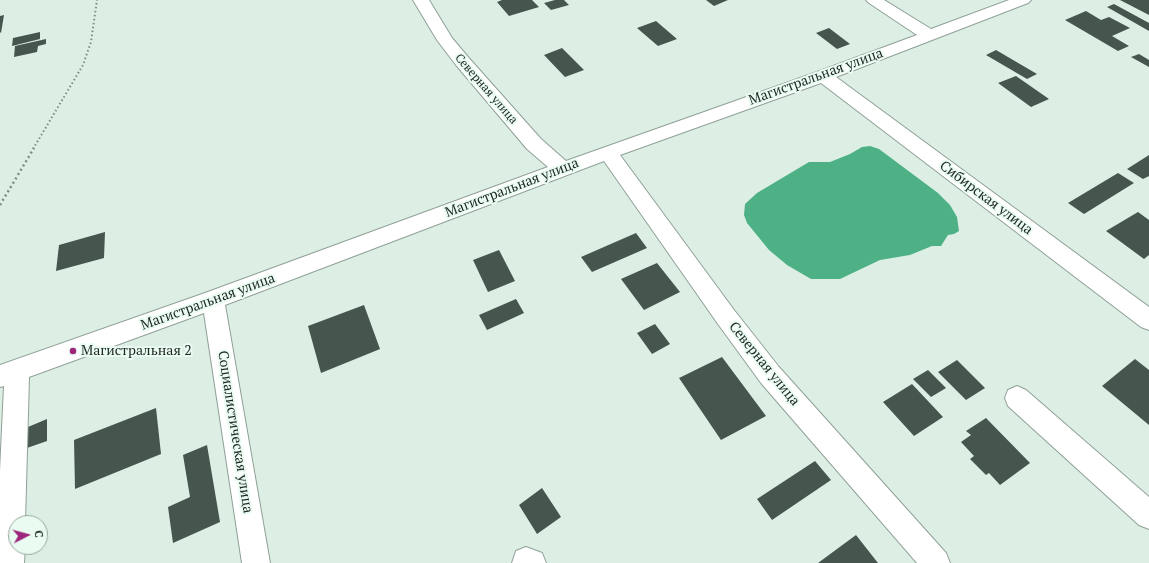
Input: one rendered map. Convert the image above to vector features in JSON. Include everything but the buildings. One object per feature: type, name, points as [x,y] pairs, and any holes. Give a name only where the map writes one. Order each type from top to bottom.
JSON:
[{"type":"street","name":"Северная улица","points":[[421,0],[445,40],[462,61],[534,144],[563,169]]},
{"type":"street","points":[[874,0],[929,35]]},
{"type":"street","name":"Магистральная улица","points":[[8,373],[213,300],[608,152],[823,76],[1023,0]]},
{"type":"street","name":"Сибирская улица","points":[[823,76],[1149,320]]},
{"type":"street","name":"Северная улица","points":[[608,152],[770,375],[936,563]]},
{"type":"street","name":"Социалистическая улица","points":[[213,300],[256,563]]},
{"type":"street","points":[[8,373],[10,563]]},
{"type":"street","points":[[1017,398],[1149,515]]},
{"type":"path","points":[[0,205],[83,65],[92,42],[97,0]]},
{"type":"shaded area","points":[[870,146],[879,149],[938,193],[950,205],[957,217],[959,231],[948,235],[941,246],[932,246],[910,255],[880,260],[840,279],[811,279],[787,265],[769,250],[747,223],[744,215],[745,204],[757,193],[809,162],[830,162],[850,154],[862,147]]},
{"type":"place","name":"Магистральная 2","points":[[73,351]]}]
